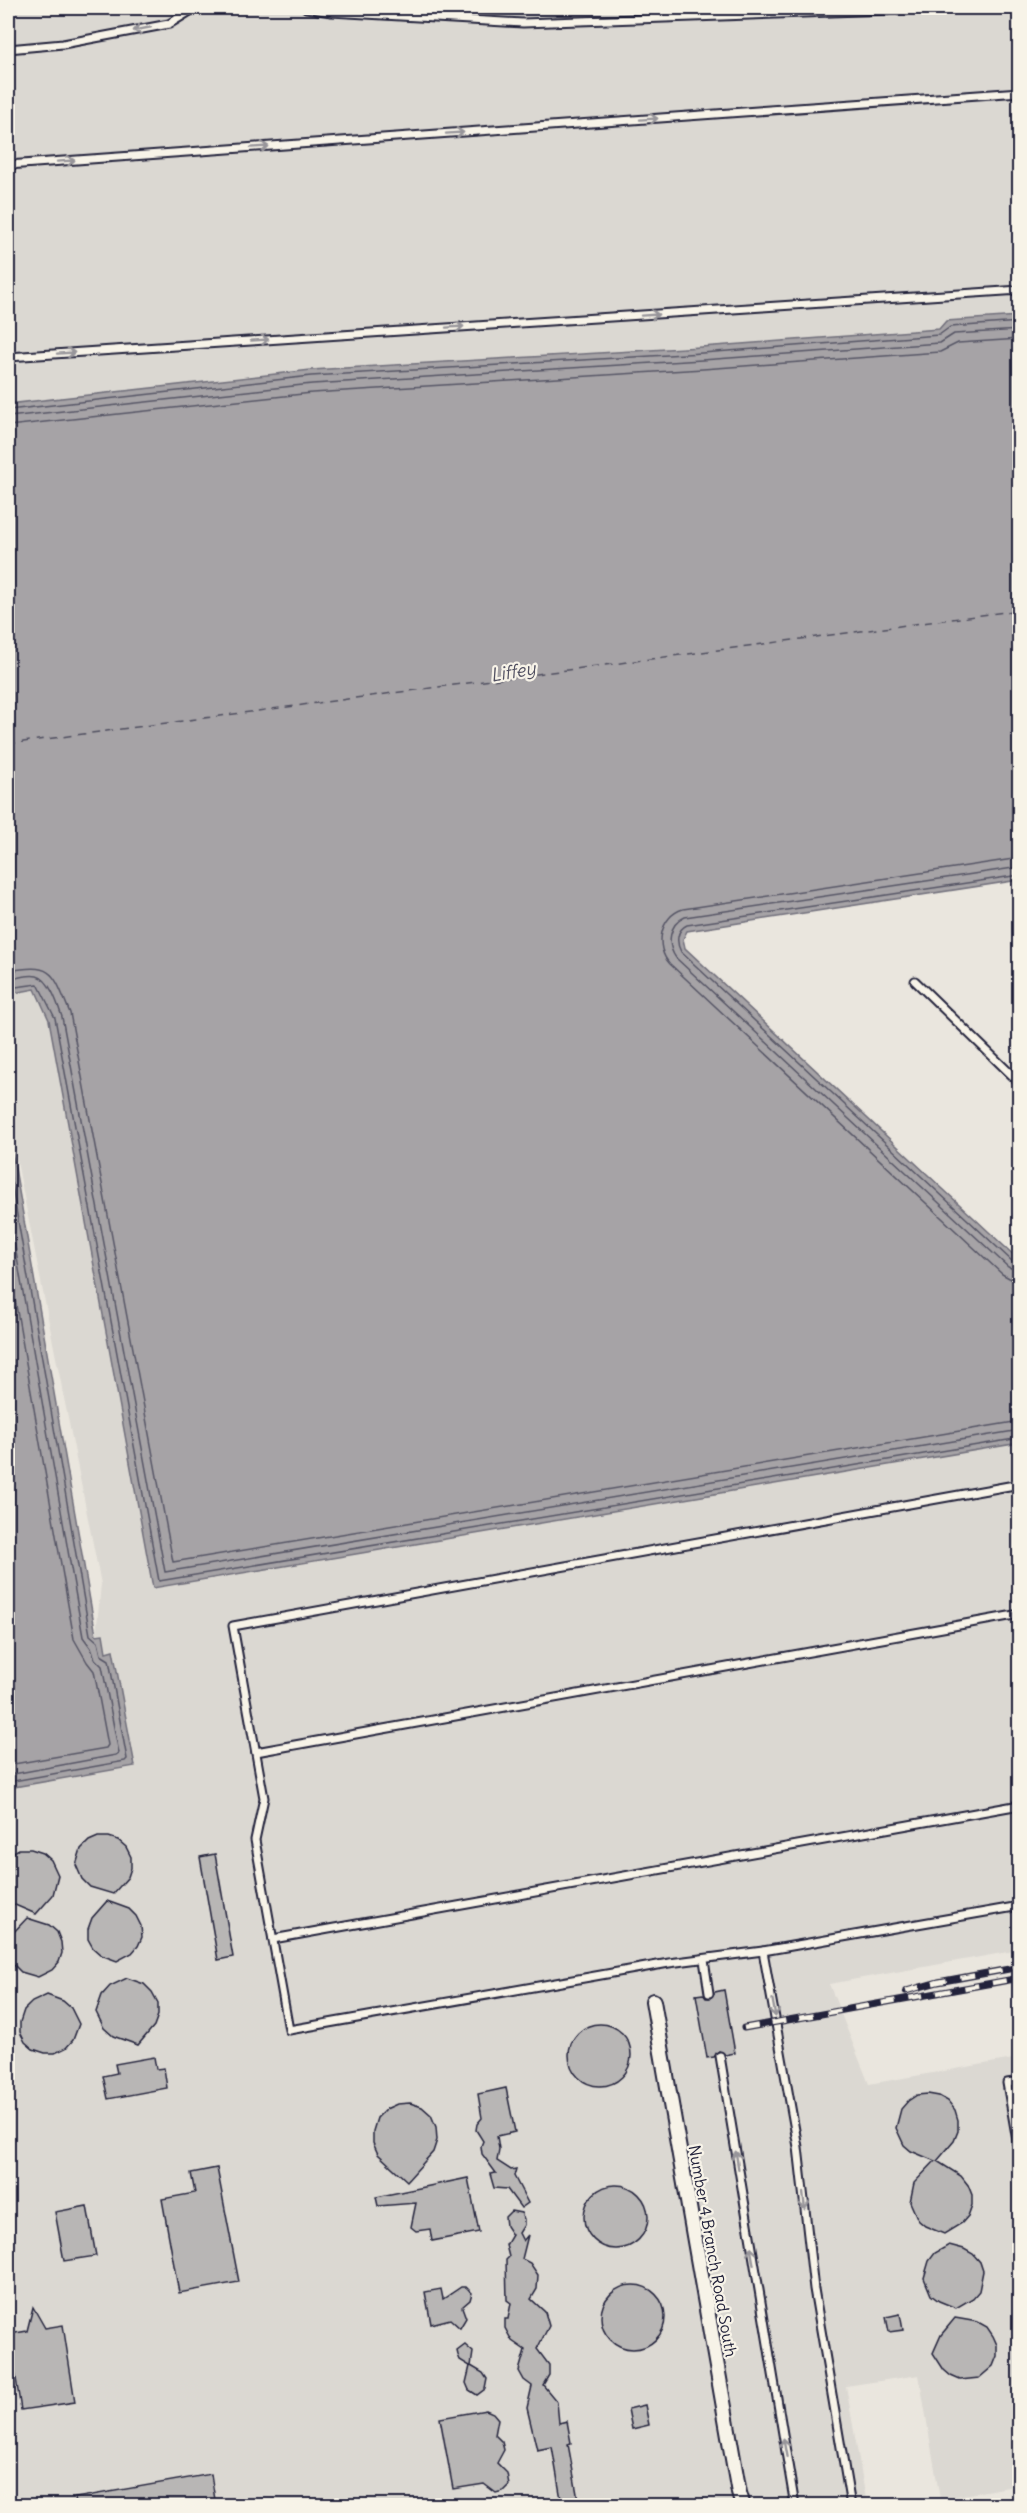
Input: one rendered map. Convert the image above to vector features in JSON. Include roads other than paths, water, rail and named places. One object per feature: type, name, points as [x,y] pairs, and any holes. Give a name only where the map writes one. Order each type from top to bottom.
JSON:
[{"type":"street","name":"Number 4 Branch Road South","points":[[653,2001],[739,2493],[743,2505]]},
{"type":"lane","points":[[8,49],[63,44],[169,24],[195,8]]},
{"type":"lane","points":[[306,8],[331,12],[524,23],[944,8]]},
{"type":"lane","points":[[8,165],[1020,92]]},
{"type":"lane","points":[[8,357],[1020,290]]},
{"type":"lane","points":[[915,981],[1020,1083]]},
{"type":"lane","points":[[1020,1484],[232,1626],[264,1798],[255,1840],[289,2030],[669,1963],[763,1951],[1020,1906]]},
{"type":"lane","points":[[256,1752],[1020,1614]]},
{"type":"lane","points":[[273,1939],[1020,1805]]},
{"type":"lane","points":[[763,1951],[798,2147],[814,2289],[851,2505]]},
{"type":"lane","points":[[704,1960],[709,1993]]},
{"type":"lane","points":[[720,2056],[795,2505]]},
{"type":"lane","points":[[1020,2081],[1007,2083],[1020,2158]]},
{"type":"water","name":"Liffey","points":[[1019,316],[1019,880],[687,931],[683,939],[685,948],[1019,1260],[1019,1443],[153,1588],[49,1020],[35,989],[8,994],[8,404],[311,370],[701,347],[939,329],[946,321]]},
{"type":"water","points":[[8,1128],[96,1635],[103,1634],[106,1652],[113,1650],[135,1766],[8,1788]]},
{"type":"railway","points":[[906,1991],[938,1982],[1020,1967]]},
{"type":"railway","points":[[744,2028],[1020,1978]]}]
